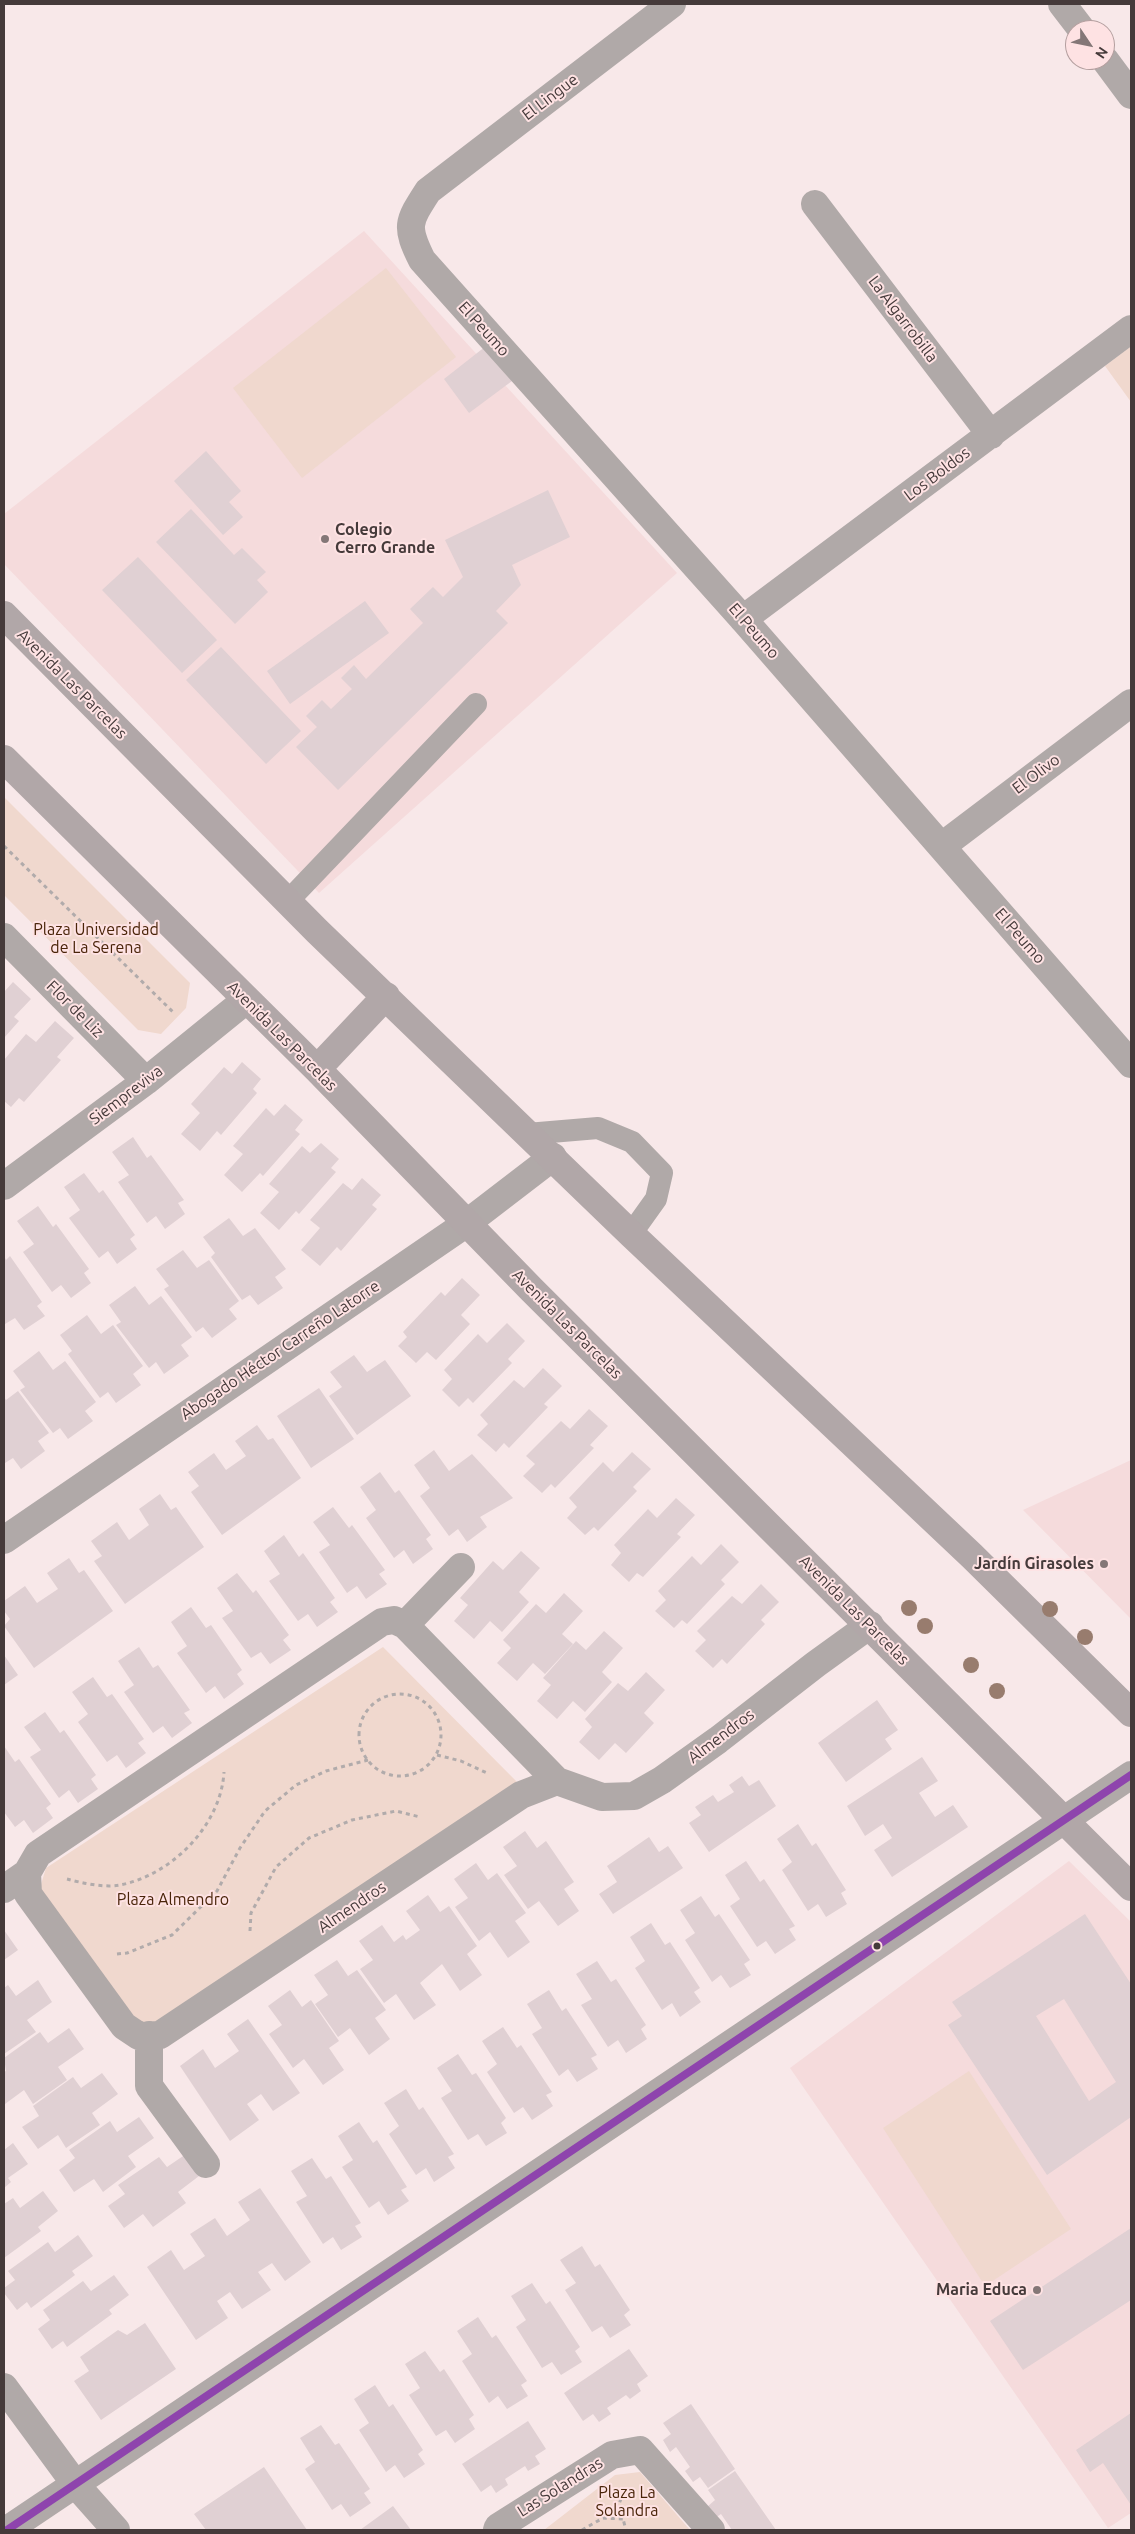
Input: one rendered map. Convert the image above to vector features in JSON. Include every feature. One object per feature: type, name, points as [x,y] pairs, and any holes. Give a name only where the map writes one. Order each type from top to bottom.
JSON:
[{"type":"main road","name":"Avenida Las Parcelas","points":[[4,615],[288,901],[527,1134],[972,1556],[1131,1713]]},
{"type":"main road","name":"Avenida Las Parcelas","points":[[4,760],[317,1069],[467,1223],[1131,1887]]},
{"type":"main road","points":[[317,1069],[386,996]]},
{"type":"street","name":"El Lingue","points":[[428,191],[672,4]]},
{"type":"street","points":[[1062,4],[1074,20]]},
{"type":"street","points":[[1112,70],[1131,95]]},
{"type":"street","name":"El Peumo","points":[[428,191],[411,217],[410,237],[422,260],[743,619],[1131,1064]]},
{"type":"street","name":"La Algarrobilla","points":[[815,204],[991,435]]},
{"type":"street","name":"Los Boldos","points":[[743,619],[1131,330]]},
{"type":"street","name":"El Olivo","points":[[942,846],[1131,703]]},
{"type":"street","name":"Flor de Liz","points":[[4,937],[146,1081]]},
{"type":"street","name":"Siempreviva","points":[[4,1186],[146,1081],[246,1000]]},
{"type":"street","name":"Abogado Héctor Carreño Latorre","points":[[4,1540],[467,1223],[553,1157]]},
{"type":"street","points":[[206,2164],[149,2086],[149,2036],[139,2036],[124,2026],[28,1894],[31,1867],[38,1854],[382,1622],[394,1620],[404,1625],[461,1567]]},
{"type":"street","name":"Almendros","points":[[404,1625],[557,1781],[602,1797],[634,1796],[662,1780],[870,1625]]},
{"type":"street","points":[[7,2530],[1065,1822],[1131,1775]]},
{"type":"street","name":"Almendros","points":[[149,2036],[160,2035],[521,1795],[557,1781]]},
{"type":"street","points":[[4,1889],[31,1867]]},
{"type":"street","points":[[4,2387],[76,2485],[116,2530]]},
{"type":"street","name":"Las Solandras","points":[[497,2530],[498,2527],[612,2455],[640,2450],[711,2530]]},
{"type":"lane","points":[[288,901],[476,704]]},
{"type":"lane","points":[[527,1134],[598,1128],[632,1142],[662,1173],[656,1199],[631,1234]]},
{"type":"path","points":[[4,846],[200,1037]]},
{"type":"path","points":[[405,1693],[418,1697],[430,1705],[437,1716],[441,1729],[441,1742],[437,1756],[428,1766],[416,1773],[404,1776],[389,1775],[377,1769],[368,1760],[361,1748],[359,1734],[361,1721],[368,1708],[378,1699],[391,1694],[405,1693]]},
{"type":"path","points":[[31,1867],[42,1868],[60,1878],[82,1883],[119,1886],[158,1872],[184,1852],[205,1826],[223,1788],[225,1763],[212,1736]]},
{"type":"path","points":[[437,1756],[461,1761],[493,1776],[521,1795]]},
{"type":"path","points":[[71,1955],[86,1959],[127,1953],[172,1935],[217,1891],[240,1848],[265,1811],[296,1785],[326,1771],[368,1760]]},
{"type":"path","points":[[259,1970],[250,1944],[251,1913],[276,1867],[309,1838],[352,1820],[396,1811],[424,1818],[446,1845]]},
{"type":"path","points":[[582,2530],[603,2518],[623,2519]]},
{"type":"shaded area","name":"Colegio Cerro Grande","points":[[364,231],[677,573],[319,893],[4,564],[4,514]]},
{"type":"shaded area","name":"Jardín Girasoles","points":[[1131,1460],[1131,1619],[1023,1510]]},
{"type":"shaded area","name":"Maria Educa","points":[[1069,1861],[1131,1922],[1131,2513],[1108,2528],[790,2068]]},
{"type":"green space","points":[[386,268],[456,357],[302,478],[233,388]]},
{"type":"green space","points":[[1131,346],[1131,402],[1105,366]]},
{"type":"green space","name":"Plaza Universidad de La Serena","points":[[4,797],[190,983],[186,1008],[161,1034],[138,1030],[4,895]]},
{"type":"green space","name":"Plaza Almendro","points":[[383,1647],[520,1785],[153,2029],[129,2022],[39,1891],[46,1868]]},
{"type":"green space","points":[[969,2071],[1071,2229],[985,2286],[883,2128]]},
{"type":"green space","name":"Plaza La Solandra","points":[[640,2472],[690,2530],[544,2530],[615,2475]]},
{"type":"building","points":[[486,346],[512,381],[469,413],[444,379]]},
{"type":"building","points":[[206,451],[241,491],[229,502],[243,517],[223,535],[174,481]]},
{"type":"building","points":[[548,490],[570,537],[512,565],[521,585],[496,611],[508,623],[338,790],[296,747],[317,727],[306,716],[322,700],[331,709],[352,689],[341,678],[354,665],[366,679],[423,623],[410,609],[433,587],[443,597],[463,577],[445,540]]},
{"type":"building","points":[[191,509],[234,555],[242,548],[266,572],[257,580],[268,592],[235,624],[156,542]]},
{"type":"building","points":[[138,557],[217,640],[182,673],[102,590]]},
{"type":"building","points":[[365,601],[389,633],[290,704],[267,671]]},
{"type":"building","points":[[221,647],[301,731],[266,764],[186,680]]},
{"type":"building","points":[[13,982],[31,999],[14,1017],[19,1021],[4,1038],[4,992]]},
{"type":"building","points":[[55,1021],[74,1038],[57,1057],[61,1060],[24,1102],[19,1098],[11,1107],[4,1101],[4,1060],[26,1034],[36,1042]]},
{"type":"building","points":[[242,1062],[261,1079],[253,1089],[257,1093],[221,1135],[217,1131],[200,1151],[181,1134],[200,1113],[191,1104],[224,1067],[232,1074]]},
{"type":"building","points":[[285,1104],[303,1120],[295,1130],[300,1134],[263,1176],[260,1173],[242,1192],[224,1175],[243,1154],[233,1146],[266,1108],[274,1116]]},
{"type":"building","points":[[133,1137],[147,1158],[151,1155],[184,1200],[178,1203],[185,1214],[165,1229],[156,1216],[147,1223],[118,1182],[129,1175],[112,1152]]},
{"type":"building","points":[[321,1143],[339,1159],[331,1168],[336,1172],[299,1214],[296,1211],[279,1230],[260,1213],[279,1192],[269,1184],[302,1146],[310,1153]]},
{"type":"building","points":[[84,1173],[99,1193],[103,1190],[135,1235],[130,1239],[137,1249],[117,1264],[108,1251],[99,1258],[69,1218],[80,1210],[64,1187]]},
{"type":"building","points":[[362,1178],[381,1195],[372,1205],[377,1209],[341,1251],[337,1247],[320,1266],[301,1250],[320,1228],[310,1220],[343,1183],[352,1190]]},
{"type":"building","points":[[38,1206],[53,1227],[56,1224],[89,1269],[84,1273],[91,1283],[71,1298],[61,1285],[52,1292],[23,1252],[34,1244],[17,1221]]},
{"type":"building","points":[[229,1218],[243,1236],[255,1228],[286,1269],[275,1277],[283,1288],[258,1305],[250,1295],[242,1300],[211,1257],[215,1253],[203,1237]]},
{"type":"building","points":[[183,1250],[197,1268],[209,1260],[239,1301],[229,1309],[237,1319],[212,1338],[203,1327],[196,1332],[164,1289],[169,1286],[156,1269]]},
{"type":"building","points":[[4,1256],[6,1260],[10,1256],[42,1302],[37,1306],[45,1316],[24,1330],[15,1318],[5,1324],[4,1322]]},
{"type":"building","points":[[462,1278],[480,1295],[461,1315],[470,1324],[436,1360],[427,1352],[416,1363],[398,1346],[407,1337],[403,1332],[441,1292],[445,1296]]},
{"type":"building","points":[[135,1286],[149,1305],[161,1296],[192,1337],[181,1345],[189,1356],[164,1374],[156,1362],[149,1368],[116,1325],[121,1322],[109,1305]]},
{"type":"building","points":[[87,1315],[101,1334],[113,1325],[143,1366],[133,1374],[141,1385],[116,1403],[108,1392],[100,1398],[68,1354],[72,1351],[60,1335]]},
{"type":"building","points":[[507,1323],[525,1341],[508,1359],[512,1363],[473,1403],[468,1398],[459,1407],[442,1390],[452,1379],[444,1370],[478,1334],[487,1343]]},
{"type":"building","points":[[39,1351],[53,1370],[65,1361],[96,1402],[85,1411],[93,1421],[68,1439],[60,1428],[53,1433],[20,1390],[25,1387],[13,1371]]},
{"type":"building","points":[[354,1355],[367,1372],[385,1360],[411,1396],[357,1435],[329,1396],[342,1387],[330,1372]]},
{"type":"building","points":[[543,1368],[562,1386],[544,1404],[548,1407],[509,1448],[504,1443],[496,1452],[477,1435],[488,1424],[480,1415],[514,1380],[524,1388]]},
{"type":"building","points":[[319,1388],[354,1439],[311,1468],[277,1416]]},
{"type":"building","points":[[18,1391],[49,1433],[38,1441],[45,1451],[21,1469],[13,1458],[5,1463],[4,1461],[4,1397],[6,1400]]},
{"type":"building","points":[[589,1409],[608,1426],[590,1445],[594,1448],[555,1488],[551,1484],[542,1493],[523,1476],[535,1464],[526,1456],[561,1421],[570,1429]]},
{"type":"building","points":[[257,1425],[268,1440],[273,1438],[301,1478],[222,1535],[191,1492],[199,1486],[188,1472],[214,1453],[226,1470],[246,1456],[235,1441]]},
{"type":"building","points":[[434,1450],[449,1471],[472,1454],[513,1498],[480,1517],[487,1527],[467,1542],[458,1529],[449,1536],[420,1496],[430,1488],[414,1465]]},
{"type":"building","points":[[632,1452],[651,1469],[633,1487],[637,1491],[598,1531],[594,1527],[585,1535],[567,1518],[577,1507],[569,1498],[603,1462],[613,1472]]},
{"type":"building","points":[[380,1472],[395,1493],[399,1490],[431,1535],[426,1539],[433,1549],[413,1564],[404,1550],[394,1558],[366,1518],[376,1510],[360,1487]]},
{"type":"building","points":[[160,1494],[171,1510],[176,1507],[204,1547],[125,1604],[94,1561],[102,1556],[91,1541],[117,1522],[129,1540],[149,1525],[139,1509]]},
{"type":"building","points":[[676,1498],[695,1515],[677,1534],[681,1537],[643,1577],[637,1573],[629,1582],[611,1565],[621,1553],[614,1545],[648,1509],[657,1518]]},
{"type":"building","points":[[333,1507],[349,1528],[352,1525],[385,1570],[379,1574],[387,1584],[366,1599],[357,1586],[347,1593],[319,1552],[330,1545],[313,1522]]},
{"type":"building","points":[[284,1535],[299,1557],[303,1553],[335,1598],[330,1602],[338,1612],[317,1627],[308,1614],[298,1621],[269,1581],[280,1574],[264,1551]]},
{"type":"building","points":[[721,1544],[739,1562],[721,1580],[725,1584],[687,1624],[682,1620],[674,1628],[655,1611],[666,1600],[658,1591],[692,1556],[701,1565]]},
{"type":"building","points":[[521,1551],[540,1568],[519,1592],[529,1602],[502,1632],[490,1621],[474,1639],[454,1621],[468,1605],[460,1598],[493,1561],[503,1570]]},
{"type":"building","points":[[69,1558],[79,1573],[84,1570],[113,1611],[34,1668],[4,1626],[10,1619],[4,1611],[4,1601],[25,1586],[37,1603],[58,1589],[47,1573]]},
{"type":"building","points":[[237,1573],[253,1593],[256,1590],[289,1635],[283,1640],[291,1650],[270,1664],[261,1652],[251,1658],[222,1618],[233,1611],[217,1588]]},
{"type":"building","points":[[761,1584],[779,1602],[761,1620],[765,1624],[727,1664],[722,1659],[713,1668],[695,1651],[706,1640],[697,1631],[732,1596],[742,1604]]},
{"type":"building","points":[[564,1593],[583,1611],[562,1634],[573,1644],[545,1674],[533,1663],[517,1681],[497,1663],[511,1648],[503,1640],[536,1604],[546,1613]]},
{"type":"building","points":[[191,1607],[206,1628],[211,1625],[242,1670],[237,1674],[244,1684],[224,1699],[215,1686],[206,1693],[177,1653],[187,1646],[171,1622]]},
{"type":"building","points":[[604,1631],[623,1648],[602,1672],[612,1682],[585,1712],[573,1701],[557,1719],[537,1701],[551,1685],[543,1678],[576,1641],[586,1650]]},
{"type":"building","points":[[139,1647],[153,1668],[158,1665],[190,1710],[184,1713],[192,1723],[172,1738],[163,1726],[153,1733],[124,1692],[134,1685],[118,1661]]},
{"type":"building","points":[[4,1655],[18,1675],[4,1685]]},
{"type":"building","points":[[646,1672],[665,1690],[644,1713],[654,1723],[626,1753],[615,1743],[599,1760],[579,1742],[592,1727],[585,1719],[618,1683],[628,1691]]},
{"type":"building","points":[[93,1677],[107,1697],[112,1694],[144,1739],[138,1743],[146,1753],[126,1768],[117,1755],[107,1762],[78,1722],[88,1714],[72,1692]]},
{"type":"building","points":[[877,1700],[898,1730],[885,1739],[892,1749],[846,1782],[818,1743]]},
{"type":"building","points":[[45,1712],[60,1733],[64,1730],[96,1775],[91,1779],[98,1789],[78,1803],[69,1790],[59,1798],[30,1757],[41,1750],[24,1727]]},
{"type":"building","points":[[4,1746],[15,1762],[19,1759],[51,1804],[46,1808],[53,1818],[33,1833],[24,1820],[15,1827],[4,1812]]},
{"type":"building","points":[[922,1757],[938,1781],[919,1793],[935,1817],[953,1805],[968,1827],[892,1877],[874,1850],[892,1838],[883,1824],[865,1836],[847,1806]]},
{"type":"building","points":[[742,1776],[749,1786],[759,1780],[776,1806],[709,1852],[689,1823],[701,1815],[695,1807],[713,1795],[718,1802],[734,1792],[729,1785]]},
{"type":"building","points":[[798,1824],[812,1846],[816,1843],[846,1890],[841,1893],[847,1904],[826,1917],[818,1904],[808,1911],[782,1870],[792,1862],[777,1839]]},
{"type":"building","points":[[525,1831],[537,1848],[546,1841],[574,1882],[564,1889],[579,1911],[558,1926],[539,1901],[528,1909],[504,1875],[517,1866],[503,1847]]},
{"type":"building","points":[[649,1837],[659,1852],[668,1846],[683,1868],[613,1914],[599,1894],[617,1882],[607,1866]]},
{"type":"building","points":[[746,1861],[760,1882],[764,1879],[795,1926],[789,1929],[796,1940],[775,1954],[766,1941],[757,1947],[730,1906],[740,1899],[725,1875]]},
{"type":"building","points":[[476,1863],[488,1880],[497,1873],[526,1913],[515,1921],[530,1942],[508,1958],[490,1932],[479,1941],[455,1907],[468,1898],[454,1879]]},
{"type":"building","points":[[428,1895],[440,1912],[449,1906],[477,1946],[467,1954],[482,1975],[460,1991],[442,1964],[420,1983],[436,2005],[414,2020],[396,1994],[384,2003],[360,1969],[373,1960],[359,1941],[382,1925],[394,1942],[403,1935],[406,1940],[420,1930],[406,1911]]},
{"type":"building","points":[[701,1896],[715,1917],[719,1914],[750,1960],[744,1964],[751,1975],[730,1988],[721,1975],[712,1982],[685,1940],[695,1933],[680,1910]]},
{"type":"building","points":[[1085,1914],[1131,1984],[1131,2117],[1047,2175],[948,2025],[962,2016],[952,2002]],"holes":[[[1064,1999],[1116,2082],[1089,2101],[1036,2016]]]},
{"type":"building","points":[[651,1923],[665,1945],[670,1942],[700,1988],[694,1992],[701,2002],[680,2017],[672,2003],[662,2010],[635,1968],[645,1961],[630,1937]]},
{"type":"building","points":[[4,1930],[18,1950],[4,1960]]},
{"type":"building","points":[[337,1960],[348,1976],[357,1970],[386,2010],[375,2018],[390,2039],[369,2055],[350,2028],[338,2037],[315,2004],[328,1995],[314,1975]]},
{"type":"building","points":[[597,1961],[611,1982],[616,1979],[646,2025],[641,2029],[647,2039],[626,2053],[618,2040],[608,2047],[581,2005],[592,1999],[576,1974]]},
{"type":"building","points":[[38,1980],[52,2002],[27,2020],[36,2032],[4,2054],[4,1988],[8,1985],[16,1996]]},
{"type":"building","points":[[290,1990],[302,2007],[311,2000],[339,2041],[329,2048],[344,2070],[323,2085],[304,2059],[293,2068],[269,2034],[282,2025],[268,2006]]},
{"type":"building","points":[[549,1990],[562,2011],[566,2008],[597,2055],[591,2058],[598,2069],[577,2082],[568,2069],[559,2076],[532,2034],[542,2028],[527,2004]]},
{"type":"building","points":[[248,2019],[300,2093],[273,2111],[261,2094],[247,2104],[259,2120],[230,2141],[180,2066],[203,2049],[215,2068],[239,2051],[227,2034]]},
{"type":"building","points":[[503,2027],[517,2048],[521,2045],[552,2092],[546,2095],[553,2106],[532,2120],[523,2107],[514,2113],[487,2072],[497,2064],[482,2041]]},
{"type":"building","points":[[69,2028],[84,2049],[58,2067],[67,2080],[33,2104],[24,2090],[5,2104],[4,2072],[6,2071],[4,2058],[40,2032],[48,2043]]},
{"type":"building","points":[[458,2054],[472,2075],[476,2073],[506,2118],[501,2123],[507,2133],[486,2146],[478,2134],[468,2140],[441,2098],[452,2091],[437,2068]]},
{"type":"building","points":[[102,2073],[118,2094],[92,2113],[100,2125],[66,2148],[58,2135],[38,2149],[22,2127],[39,2116],[33,2106],[73,2077],[81,2088]]},
{"type":"building","points":[[406,2089],[419,2110],[423,2107],[454,2154],[448,2157],[455,2168],[434,2182],[426,2168],[416,2175],[389,2134],[399,2126],[384,2103]]},
{"type":"building","points":[[139,2117],[154,2138],[128,2156],[136,2167],[103,2192],[94,2179],[74,2192],[59,2170],[75,2158],[69,2150],[110,2121],[117,2132]]},
{"type":"building","points":[[359,2122],[373,2143],[377,2140],[407,2187],[401,2190],[409,2201],[388,2215],[379,2201],[369,2208],[342,2167],[353,2160],[338,2136]]},
{"type":"building","points":[[13,2143],[28,2164],[8,2178],[11,2182],[4,2188],[4,2150]]},
{"type":"building","points":[[189,2152],[203,2173],[178,2192],[186,2203],[153,2227],[143,2214],[124,2228],[108,2206],[125,2194],[118,2185],[159,2157],[167,2167]]},
{"type":"building","points":[[312,2158],[326,2179],[331,2176],[361,2223],[355,2226],[362,2237],[341,2250],[333,2237],[323,2244],[296,2202],[307,2196],[291,2171]]},
{"type":"building","points":[[260,2188],[311,2262],[285,2281],[272,2263],[258,2272],[271,2290],[242,2309],[230,2292],[217,2301],[228,2318],[196,2340],[147,2267],[171,2250],[184,2270],[205,2256],[190,2234],[215,2218],[227,2236],[250,2220],[238,2202]]},
{"type":"building","points":[[43,2191],[58,2211],[38,2227],[41,2231],[4,2258],[4,2204],[13,2198],[20,2208]]},
{"type":"building","points":[[1131,2228],[1131,2300],[1023,2370],[990,2321]]},
{"type":"building","points":[[78,2235],[93,2256],[72,2271],[75,2275],[31,2308],[27,2302],[17,2310],[4,2293],[4,2288],[15,2280],[8,2271],[48,2242],[55,2252]]},
{"type":"building","points":[[582,2246],[595,2267],[600,2264],[630,2310],[624,2315],[631,2325],[610,2338],[602,2326],[592,2332],[565,2290],[576,2283],[560,2260]]},
{"type":"building","points":[[114,2275],[129,2295],[109,2310],[112,2314],[67,2347],[63,2341],[52,2349],[38,2329],[50,2320],[43,2310],[83,2281],[91,2291]]},
{"type":"building","points":[[532,2283],[546,2304],[550,2301],[580,2347],[575,2351],[582,2362],[561,2375],[552,2362],[542,2368],[516,2327],[526,2320],[511,2296]]},
{"type":"building","points":[[478,2317],[492,2338],[496,2335],[527,2381],[521,2385],[528,2396],[507,2409],[498,2396],[489,2403],[462,2361],[472,2354],[457,2331]]},
{"type":"building","points":[[145,2323],[176,2369],[101,2420],[74,2381],[89,2371],[80,2357],[118,2330],[127,2335]]},
{"type":"building","points":[[629,2349],[648,2376],[637,2384],[641,2391],[630,2399],[626,2395],[607,2408],[611,2414],[599,2422],[593,2414],[583,2421],[564,2393]]},
{"type":"building","points":[[425,2351],[440,2372],[444,2369],[474,2415],[469,2419],[475,2429],[455,2443],[446,2430],[436,2436],[409,2395],[420,2388],[405,2364]]},
{"type":"building","points":[[375,2385],[389,2407],[393,2404],[423,2450],[418,2454],[425,2464],[404,2478],[395,2465],[386,2472],[359,2430],[369,2423],[354,2399]]},
{"type":"building","points":[[691,2404],[735,2469],[708,2488],[700,2477],[693,2482],[685,2471],[690,2467],[676,2447],[670,2452],[663,2440],[671,2434],[663,2423]]},
{"type":"building","points":[[1131,2413],[1131,2505],[1103,2463],[1090,2472],[1076,2450]]},
{"type":"building","points":[[528,2421],[546,2449],[535,2456],[540,2464],[528,2471],[525,2466],[505,2479],[508,2485],[496,2493],[491,2485],[481,2492],[462,2464]]},
{"type":"building","points":[[321,2425],[335,2445],[339,2443],[370,2489],[364,2493],[371,2503],[350,2517],[341,2504],[332,2510],[305,2469],[315,2462],[300,2438]]},
{"type":"building","points":[[264,2467],[307,2530],[206,2530],[194,2514]]},
{"type":"building","points":[[735,2471],[776,2530],[732,2530],[721,2514],[715,2518],[707,2507],[715,2500],[708,2490]]},
{"type":"building","points":[[393,2506],[411,2530],[360,2530]]},
{"type":"transit line","points":[[7,2530],[1131,1775]]},
{"type":"place","name":"Colegio Cerro Grande","points":[[325,539]]},
{"type":"place","name":"Jardín Girasoles","points":[[1104,1564]]},
{"type":"place","name":"Maria Educa","points":[[1037,2290]]}]
